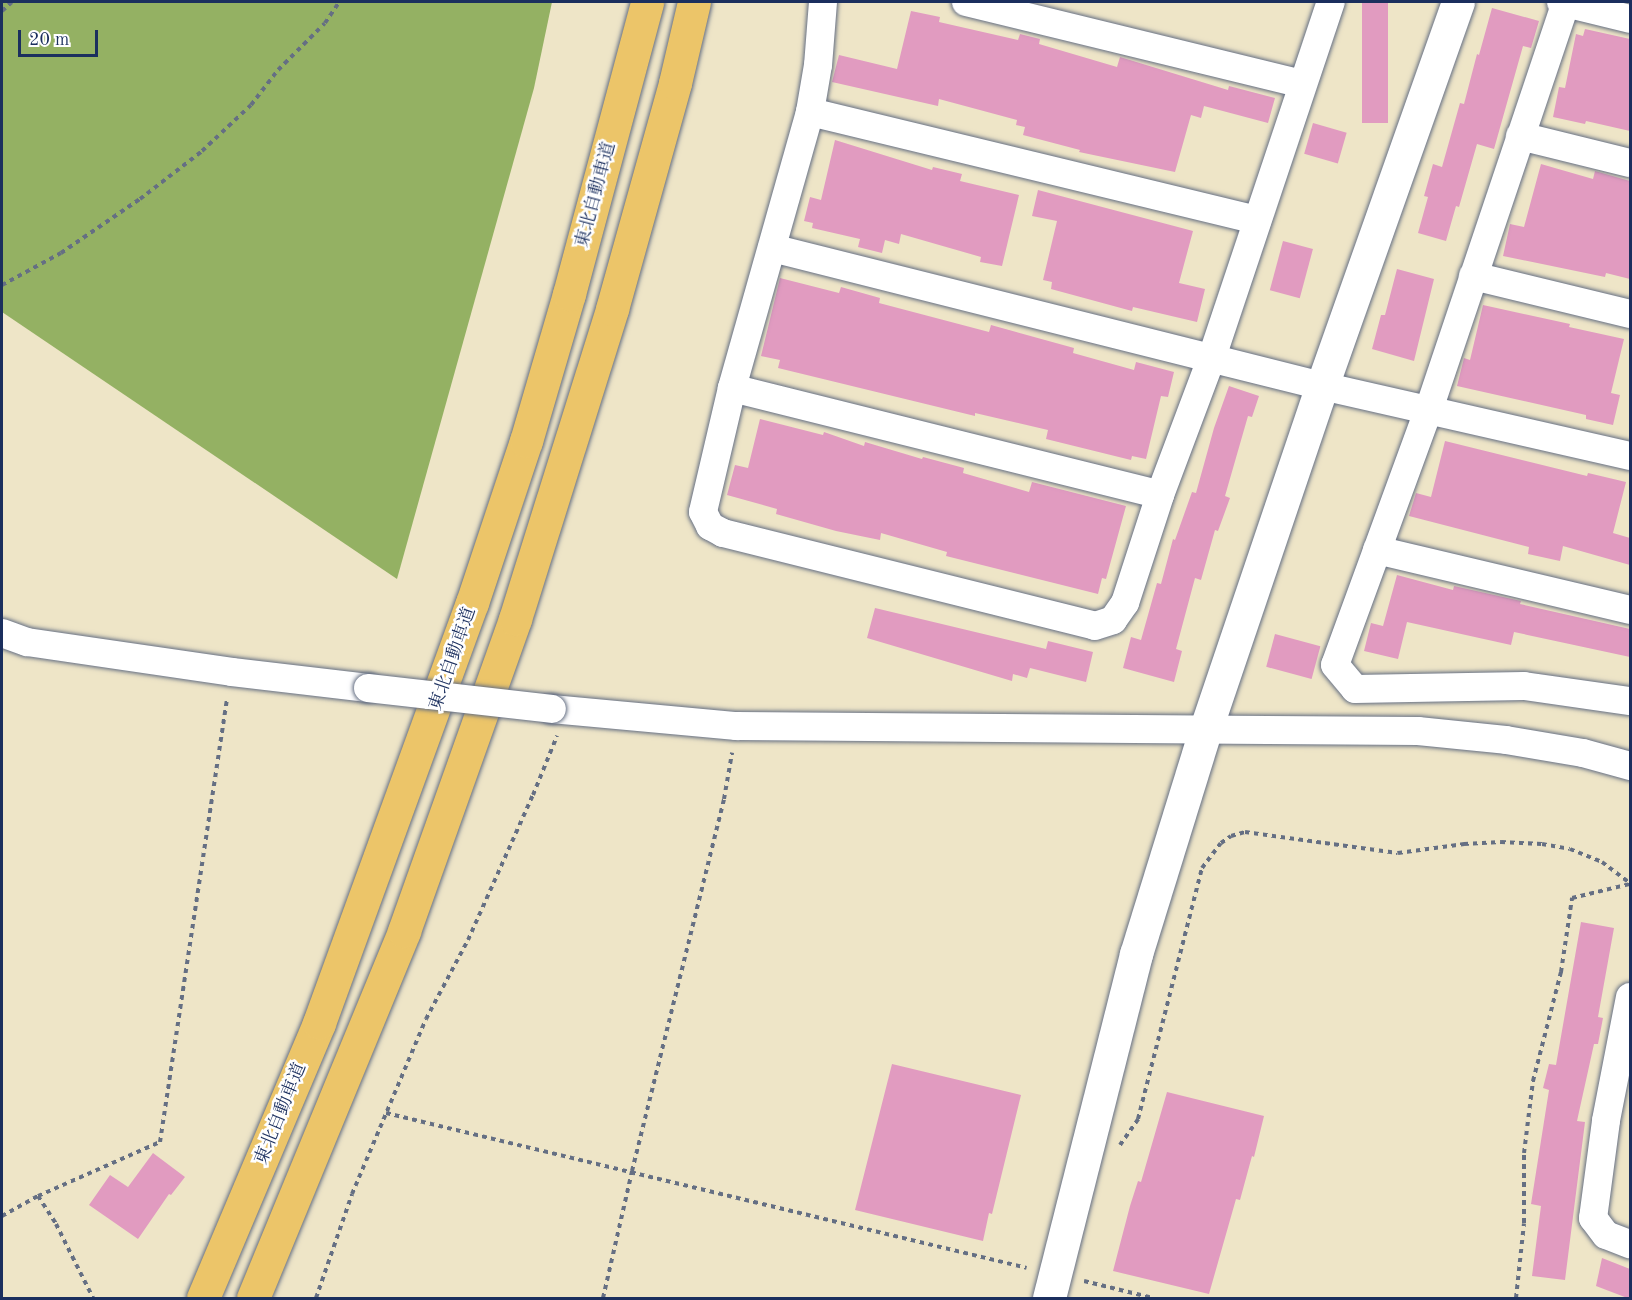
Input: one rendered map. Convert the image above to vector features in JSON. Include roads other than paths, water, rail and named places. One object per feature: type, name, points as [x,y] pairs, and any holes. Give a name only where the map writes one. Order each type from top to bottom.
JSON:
[{"type":"highway","name":"東北自動車道","points":[[203,1299],[319,1023],[472,603],[526,441],[569,294],[647,2]]},
{"type":"highway","points":[[253,1299],[404,931],[511,630],[612,309],[675,83],[694,2]]},
{"type":"street","points":[[823,2],[818,65],[810,112],[732,388],[704,512],[710,526],[723,534],[1095,626],[1113,620],[1125,603],[1160,495],[1212,357],[1331,2]]},
{"type":"street","points":[[966,2],[1302,84]]},
{"type":"street","points":[[1052,1287],[1136,954],[1205,731],[1322,386],[1458,2]]},
{"type":"street","points":[[1630,19],[1564,2],[1428,411],[1335,664],[1355,689],[1524,686],[1630,701]]},
{"type":"street","points":[[810,112],[1257,220]]},
{"type":"street","points":[[1520,136],[1630,163]]},
{"type":"street","points":[[772,248],[1322,386],[1630,456]]},
{"type":"street","points":[[1473,276],[1630,314]]},
{"type":"street","points":[[732,388],[1160,495]]},
{"type":"street","points":[[1377,550],[1630,610]]},
{"type":"street","points":[[2,633],[27,642],[232,672],[560,710],[736,726],[1418,731],[1506,740],[1583,753],[1630,766]]},
{"type":"street","points":[[1630,997],[1606,1121],[1593,1218],[1606,1235],[1630,1244]]}]
